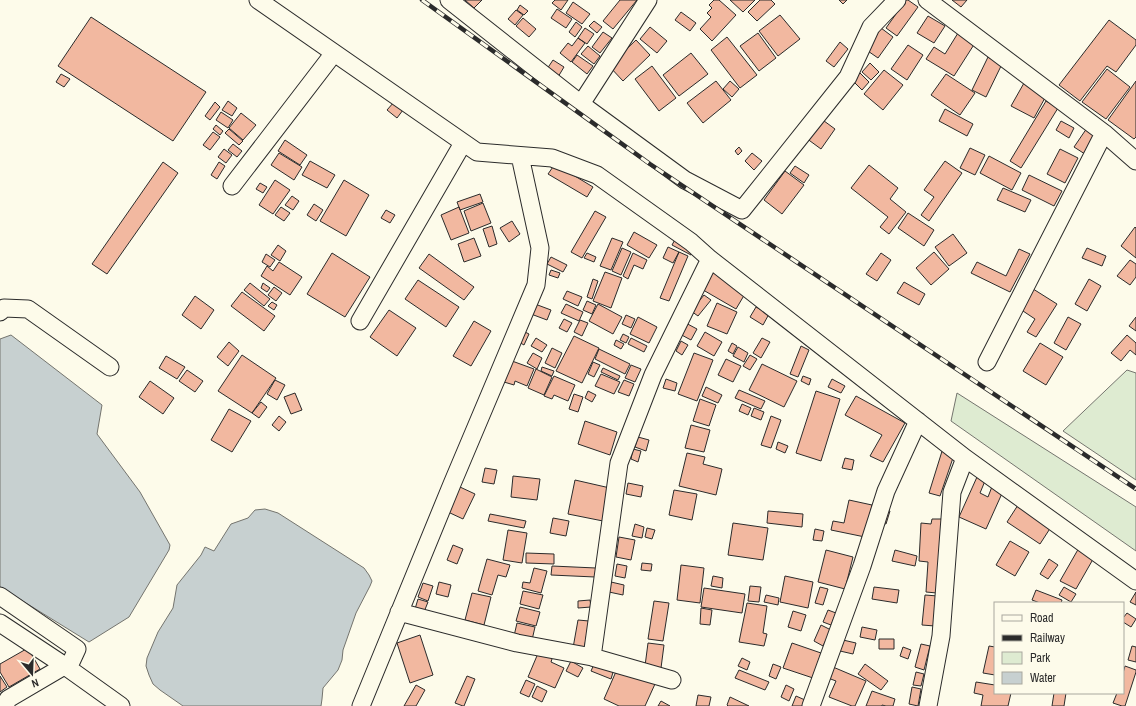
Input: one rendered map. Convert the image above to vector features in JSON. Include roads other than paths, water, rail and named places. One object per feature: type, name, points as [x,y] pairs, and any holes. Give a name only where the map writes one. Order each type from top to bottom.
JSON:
[{"type":"street","points":[[258,0],[477,152],[552,158],[597,175],[691,242],[965,458],[1136,581]]},
{"type":"street","points":[[449,0],[581,104],[685,180],[742,210],[848,77],[871,27],[897,0]]},
{"type":"street","points":[[581,104],[648,0]]},
{"type":"street","points":[[927,0],[1104,133],[1136,161]]},
{"type":"street","points":[[232,186],[334,53]]},
{"type":"street","points":[[987,362],[1104,133]]},
{"type":"street","points":[[360,321],[463,143]]},
{"type":"street","points":[[361,706],[536,285],[540,248],[520,156]]},
{"type":"street","points":[[592,657],[619,462],[653,375],[710,258]]},
{"type":"street","points":[[0,312],[4,308],[28,309],[110,367]]},
{"type":"street","points":[[811,706],[862,566],[886,491],[918,421]]},
{"type":"street","points":[[928,706],[941,636],[952,492],[965,458]]},
{"type":"street","points":[[0,596],[77,649],[72,662],[8,699],[5,706]]},
{"type":"street","points":[[399,612],[517,643],[592,657],[672,680]]},
{"type":"street","points":[[0,623],[65,666],[121,706]]},
{"type":"water","points":[[11,335],[102,405],[97,434],[140,492],[170,545],[169,550],[129,617],[89,642],[0,587],[0,339]]},
{"type":"water","points":[[265,509],[278,513],[364,568],[372,581],[356,613],[343,650],[342,660],[338,670],[323,688],[321,706],[183,706],[153,684],[146,666],[147,658],[158,632],[173,608],[177,585],[201,555],[205,547],[214,551],[231,524],[248,518],[255,510]]},
{"type":"railway","points":[[422,0],[650,164],[1136,489]]}]
